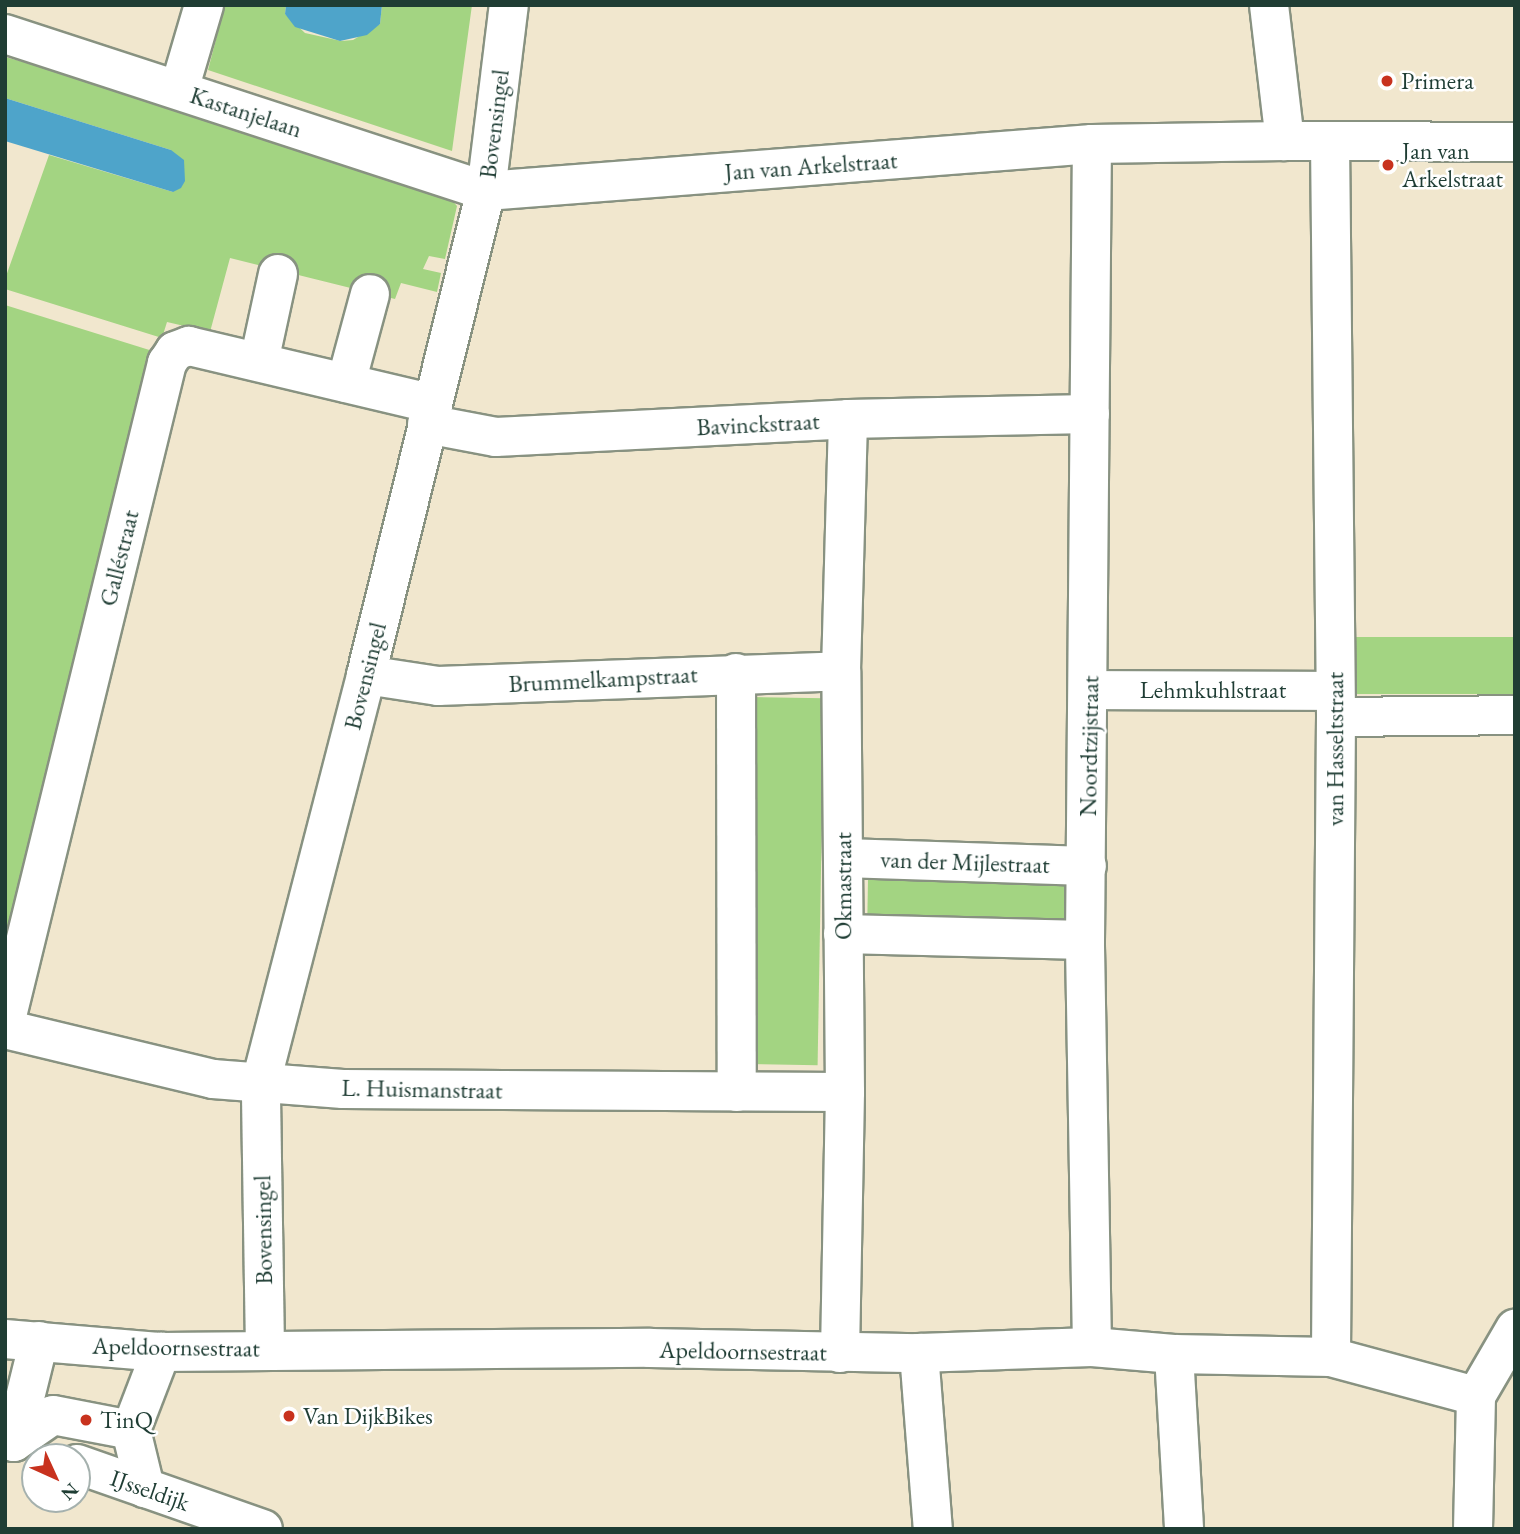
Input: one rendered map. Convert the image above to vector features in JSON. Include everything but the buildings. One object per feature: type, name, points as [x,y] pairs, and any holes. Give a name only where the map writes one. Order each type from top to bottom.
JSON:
[{"type":"street","points":[[179,90],[204,5]]},
{"type":"street","name":"Bovensingel","points":[[265,1350],[261,1082],[486,191],[509,5]]},
{"type":"street","points":[[1269,5],[1285,141]]},
{"type":"street","name":"Kastanjelaan","points":[[5,34],[486,191]]},
{"type":"street","name":"van Hasseltstraat","points":[[1330,141],[1336,704],[1331,1357]]},
{"type":"street","name":"Jan van Arkelstraat","points":[[486,191],[1092,144],[1515,142]]},
{"type":"street","name":"Noordtzijstraat","points":[[1092,144],[1090,690],[1086,940],[1092,1347]]},
{"type":"street","points":[[259,362],[278,274]]},
{"type":"street","points":[[346,383],[370,294]]},
{"type":"street","name":"Galléstraat","points":[[5,1026],[167,362],[175,351],[189,346],[346,383],[429,413]]},
{"type":"street","name":"Bavinckstraat","points":[[429,413],[496,437],[848,419],[1090,414]]},
{"type":"street","name":"Okmastraat","points":[[840,1353],[845,1092],[841,671],[848,419]]},
{"type":"street","name":"Brummelkampstraat","points":[[366,674],[438,686],[841,671]]},
{"type":"street","points":[[736,673],[737,1092]]},
{"type":"street","name":"Lehmkuhlstraat","points":[[1090,690],[1515,715]]},
{"type":"street","name":"van der Mijlestraat","points":[[844,858],[1087,866]]},
{"type":"street","points":[[843,934],[1086,940]]},
{"type":"street","name":"L. Huismanstraat","points":[[5,1026],[213,1079],[342,1089],[845,1092]]},
{"type":"street","points":[[1473,1529],[1476,1396],[1515,1329]]},
{"type":"street","points":[[22,1340],[52,1415]]},
{"type":"street","points":[[9,1441],[22,1340]]},
{"type":"street","name":"Apeldoornsestraat","points":[[22,1340],[161,1352],[650,1348],[919,1353],[1092,1347],[1174,1354],[1331,1357],[1476,1396]]},
{"type":"street","points":[[145,1488],[131,1430],[161,1352]]},
{"type":"street","points":[[919,1353],[933,1529]]},
{"type":"street","points":[[1174,1354],[1184,1529]]},
{"type":"street","points":[[9,1441],[52,1415],[131,1430]]},
{"type":"street","name":"IJsseldijk","points":[[91,1469],[263,1529]]},
{"type":"green space","points":[[225,5],[286,5],[285,14],[305,33],[341,41],[353,40],[380,24],[382,5],[472,5],[452,151],[208,70]]},
{"type":"green space","points":[[5,57],[102,83],[450,198],[457,206],[445,259],[429,256],[423,269],[441,273],[437,292],[401,283],[395,299],[230,258],[210,332],[167,322],[162,338],[5,289],[5,279],[49,155],[173,192],[171,150],[5,98]]},
{"type":"green space","points":[[5,305],[159,353],[5,958]]},
{"type":"green space","points":[[1356,637],[1515,637],[1515,694],[1356,694]]},
{"type":"green space","points":[[751,697],[824,698],[818,1065],[745,1064]]},
{"type":"green space","points":[[868,879],[1070,883],[1069,925],[867,921]]},
{"type":"water","points":[[286,5],[382,5],[380,24],[367,35],[340,41],[295,27],[285,14]]},
{"type":"water","points":[[5,98],[171,150],[184,160],[185,181],[181,188],[173,192],[5,141]]},
{"type":"place","name":"Primera","points":[[1387,81]]},
{"type":"place","name":"Jan van Arkelstraat","points":[[1388,165]]},
{"type":"place","name":"Van DijkBikes","points":[[289,1416]]},
{"type":"place","name":"TinQ","points":[[86,1420]]}]
